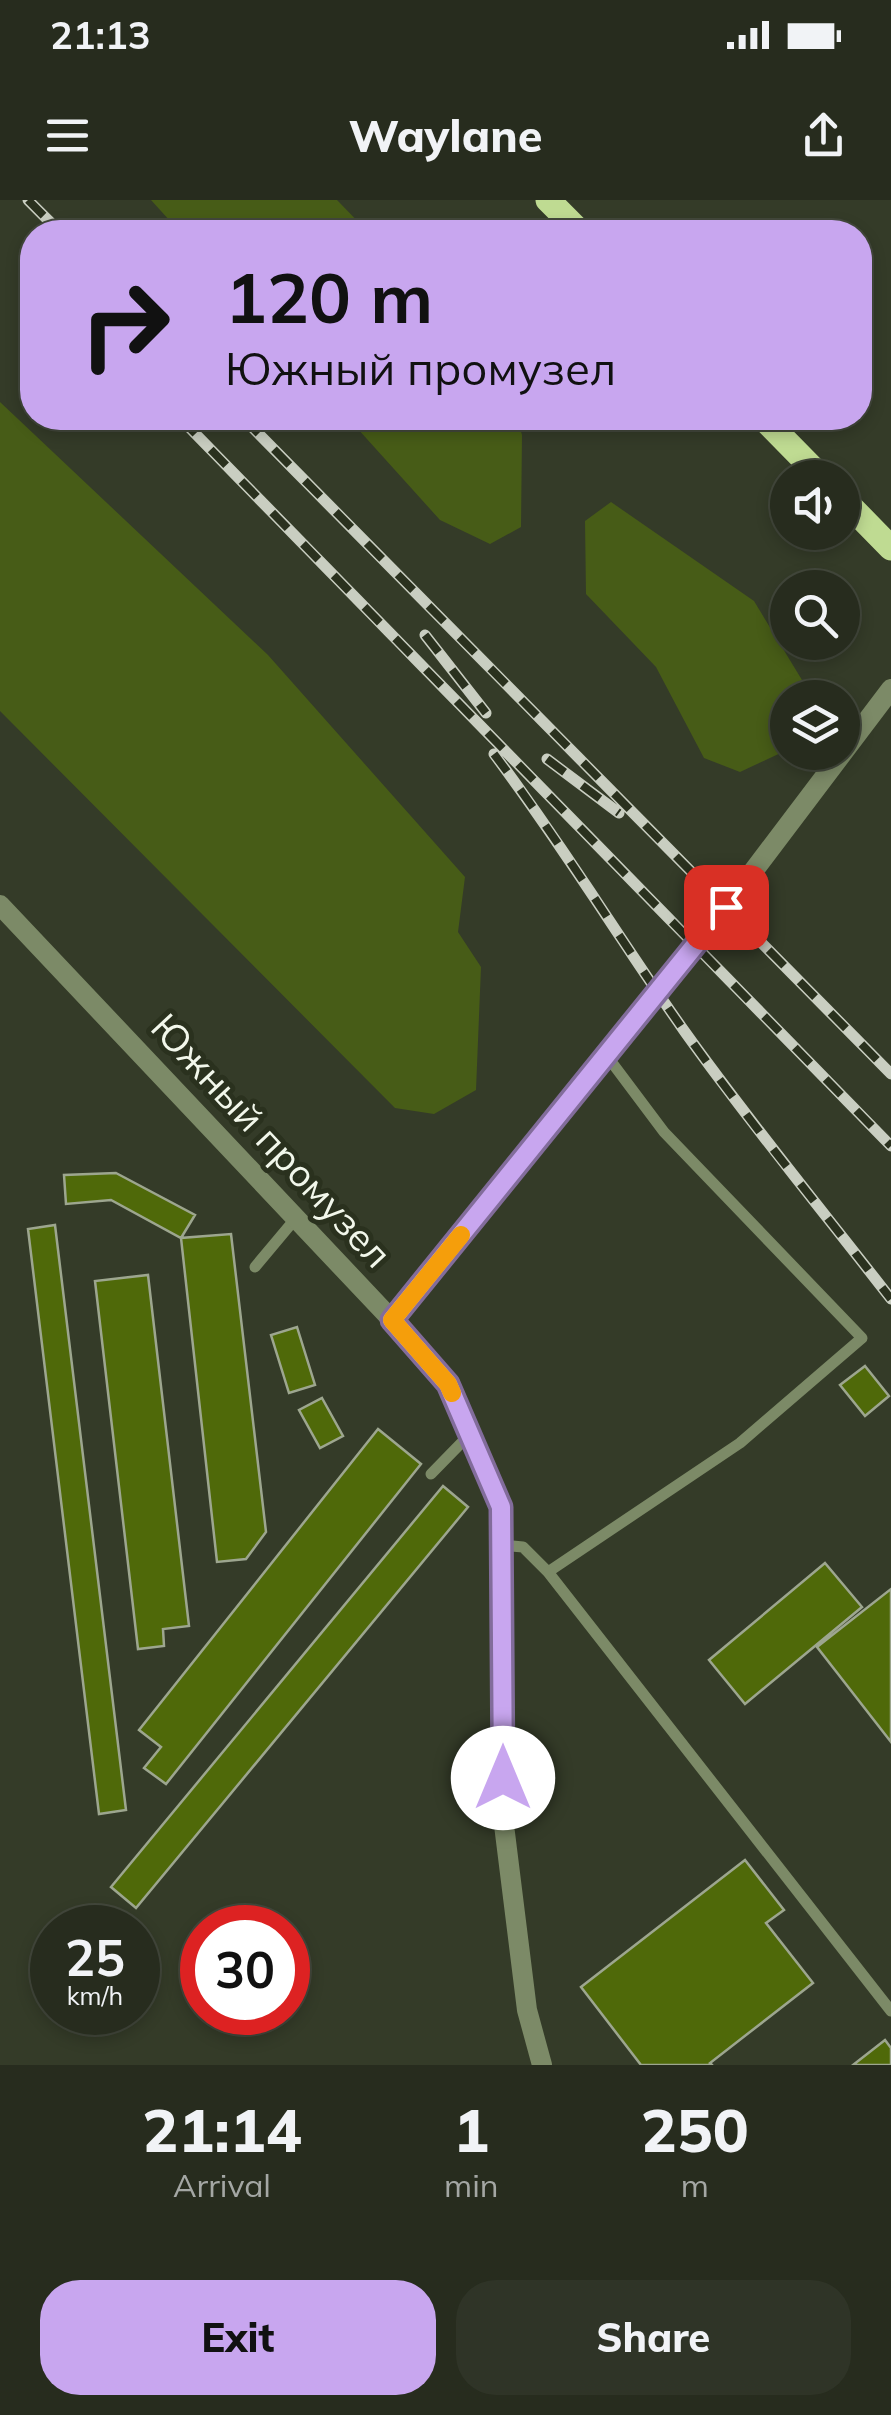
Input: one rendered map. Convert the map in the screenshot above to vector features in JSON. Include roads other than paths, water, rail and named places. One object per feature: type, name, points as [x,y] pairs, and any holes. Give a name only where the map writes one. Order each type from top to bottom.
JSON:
[{"type":"main road","points":[[548,200],[568,220]]},
{"type":"main road","points":[[774,430],[804,460]]},
{"type":"main road","points":[[860,516],[891,548]]},
{"type":"street","name":"Южный промузел","points":[[0,905],[392,1320],[712,927],[891,689]]},
{"type":"street","points":[[392,1320],[448,1384],[501,1507],[504,1817],[527,2010],[542,2065]]},
{"type":"lane","points":[[548,1572],[740,1443],[862,1338],[664,1132],[607,1056]]},
{"type":"lane","points":[[256,1266],[296,1218]]},
{"type":"lane","points":[[432,1474],[470,1434]]},
{"type":"lane","points":[[501,1545],[523,1547],[548,1572],[891,2011]]},
{"type":"railway","points":[[28,200],[48,220]]},
{"type":"railway","points":[[192,430],[891,1146]]},
{"type":"railway","points":[[255,430],[891,1074]]},
{"type":"railway","points":[[425,635],[486,713]]},
{"type":"railway","points":[[494,754],[710,1066],[891,1299]]},
{"type":"railway","points":[[547,759],[619,813]]}]
